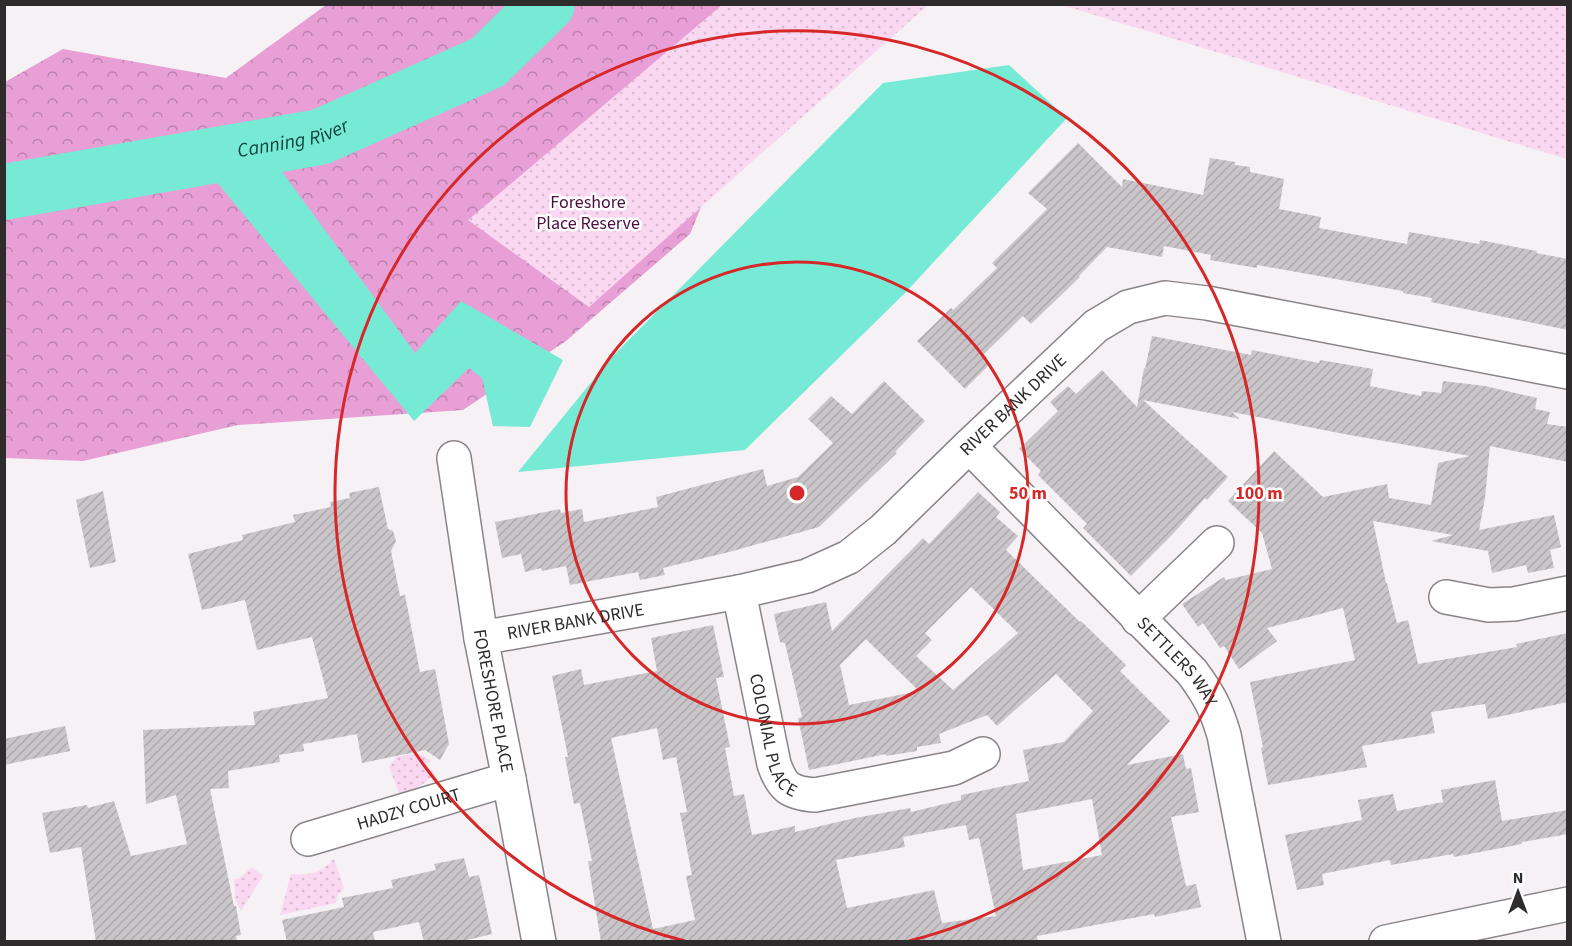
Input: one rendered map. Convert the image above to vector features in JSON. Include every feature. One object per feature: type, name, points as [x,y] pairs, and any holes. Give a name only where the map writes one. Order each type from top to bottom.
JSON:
[{"type":"street","name":"RIVER BANK DRIVE","points":[[482,638],[739,592],[807,576],[849,557],[883,530],[1096,326],[1128,307],[1165,298],[1207,303],[1568,372]]},
{"type":"street","name":"SETTLERS WAY","points":[[969,446],[1192,672],[1207,693],[1224,735],[1264,942]]},
{"type":"street","name":"FORESHORE PLACE","points":[[454,459],[482,638],[538,942]]},
{"type":"street","points":[[1138,619],[1217,543]]},
{"type":"street","name":"COLONIAL PLACE","points":[[739,592],[774,764],[780,780],[798,794],[814,795],[954,768],[983,754]]},
{"type":"street","points":[[1446,597],[1489,605],[1514,604],[1568,593]]},
{"type":"street","name":"HADZY COURT","points":[[308,839],[509,779]]},
{"type":"street","points":[[1386,942],[1568,904]]},
{"type":"green space","points":[[326,5],[790,5],[771,35],[690,234],[566,341],[463,410],[238,425],[83,461],[5,458],[5,82],[63,49],[226,78]]},
{"type":"green space","name":"Foreshore Place Reserve","points":[[722,5],[928,5],[589,307],[468,220]]},
{"type":"green space","points":[[1062,5],[1567,5],[1567,159]]},
{"type":"green space","points":[[421,754],[431,761],[424,766],[434,771],[425,783],[400,795],[389,767],[396,757]]},
{"type":"green space","points":[[334,859],[344,888],[337,896],[336,903],[280,915],[291,874],[314,872],[324,868]]},
{"type":"green space","points":[[252,867],[263,876],[241,911],[235,898],[234,879],[238,879]]},
{"type":"shaded area","points":[[1009,65],[1067,118],[906,292],[745,450],[518,472],[611,358],[883,83]]},
{"type":"shaded area","points":[[272,158],[415,353],[461,301],[563,360],[530,427],[493,426],[482,378],[469,368],[414,421],[206,169]]},
{"type":"building","points":[[1078,143],[1122,187],[1123,179],[1203,195],[1210,158],[1235,162],[1235,165],[1250,167],[1250,172],[1284,179],[1279,209],[1321,217],[1319,228],[1407,244],[1409,232],[1479,244],[1480,240],[1568,259],[1568,330],[1431,302],[1432,298],[1403,293],[1403,291],[1257,265],[1257,268],[1210,260],[1211,255],[1164,246],[1162,257],[1107,247],[1080,277],[1031,324],[1023,316],[982,356],[990,364],[965,389],[917,341],[997,268],[992,263],[1047,209],[1028,193]]},
{"type":"building","points":[[1152,336],[1251,355],[1252,350],[1319,363],[1320,360],[1373,369],[1370,386],[1421,396],[1422,391],[1441,393],[1443,381],[1485,386],[1537,398],[1535,409],[1550,412],[1547,424],[1568,427],[1568,462],[1490,446],[1479,530],[1554,515],[1561,547],[1550,550],[1554,568],[1528,573],[1526,565],[1492,573],[1488,551],[1431,541],[1453,535],[1373,521],[1397,623],[1408,620],[1418,664],[1517,647],[1516,644],[1568,633],[1568,702],[1488,719],[1485,704],[1431,712],[1435,733],[1362,746],[1367,767],[1268,785],[1250,682],[1355,660],[1343,608],[1267,628],[1277,641],[1239,669],[1224,646],[1220,648],[1203,623],[1198,627],[1182,604],[1224,577],[1226,580],[1272,569],[1262,533],[1228,501],[1274,451],[1323,497],[1387,484],[1389,498],[1431,505],[1438,463],[1470,456],[1232,412],[1240,419],[1143,400],[1228,477],[1131,576],[1083,528],[1087,524],[1038,475],[1041,471],[1019,449],[1058,411],[1050,402],[1068,386],[1076,394],[1102,370],[1137,407]]},
{"type":"building","points":[[884,381],[925,421],[895,452],[897,453],[819,527],[663,568],[665,575],[640,580],[638,572],[570,585],[566,566],[525,572],[521,554],[502,558],[495,522],[560,509],[561,513],[582,509],[584,522],[658,507],[656,497],[763,469],[767,486],[798,477],[833,443],[808,419],[831,396],[852,414]]},
{"type":"building","points":[[379,487],[388,529],[393,531],[396,541],[391,551],[400,596],[405,595],[420,672],[435,669],[449,744],[440,760],[425,750],[362,763],[357,734],[303,744],[304,751],[279,755],[280,762],[228,771],[229,788],[210,789],[234,906],[236,906],[241,935],[236,936],[237,942],[96,942],[81,847],[50,853],[42,813],[87,805],[88,808],[114,801],[131,856],[187,844],[176,795],[146,804],[143,730],[255,725],[253,712],[328,698],[312,637],[257,650],[245,600],[202,610],[188,554],[243,540],[242,535],[295,522],[293,515],[331,507],[330,502],[350,498],[349,493]]},
{"type":"building","points":[[103,491],[116,562],[90,568],[76,500]]},
{"type":"building","points":[[978,492],[1000,512],[996,517],[1018,536],[1006,550],[1126,665],[1120,671],[1170,721],[1127,765],[1183,754],[1186,769],[1191,768],[1199,812],[1171,817],[1186,886],[1196,884],[1201,907],[1155,917],[1154,914],[1037,936],[1038,942],[601,942],[588,861],[592,861],[580,803],[574,804],[565,757],[568,757],[552,676],[581,669],[584,685],[657,671],[651,638],[713,625],[724,677],[716,678],[730,747],[725,748],[734,796],[744,794],[752,835],[795,826],[795,832],[910,808],[911,812],[961,800],[961,795],[1029,781],[1023,750],[1064,742],[1093,711],[1056,674],[997,726],[987,715],[939,734],[941,743],[917,747],[917,751],[886,756],[886,754],[809,770],[798,718],[802,717],[785,643],[780,642],[774,614],[826,602],[832,631],[923,538],[929,544]],"holes":[[[971,587],[1018,633],[953,690],[916,656],[932,640],[925,633]],[[866,639],[919,691],[849,705],[840,665]],[[657,728],[663,760],[676,757],[687,812],[680,813],[692,875],[686,876],[695,920],[653,929],[611,738]],[[1092,799],[1102,855],[1023,870],[1016,814]],[[966,825],[969,840],[979,838],[996,916],[942,923],[934,890],[847,908],[836,860],[905,847],[903,837]]]},
{"type":"building","points":[[65,726],[70,751],[4,765],[4,739]]},
{"type":"building","points":[[1495,780],[1502,821],[1568,810],[1568,834],[1454,857],[1453,854],[1391,865],[1390,860],[1322,874],[1324,885],[1297,890],[1285,835],[1362,820],[1358,800],[1393,794],[1397,811],[1443,802],[1441,790]]},
{"type":"building","points":[[464,858],[469,877],[479,875],[492,934],[459,942],[424,942],[419,922],[373,932],[375,942],[287,942],[282,920],[344,907],[342,898],[393,888],[391,880],[436,870],[434,864]]},
{"type":"waterway","name":"Canning River","points":[[4,192],[320,137],[488,62],[547,4]]}]
